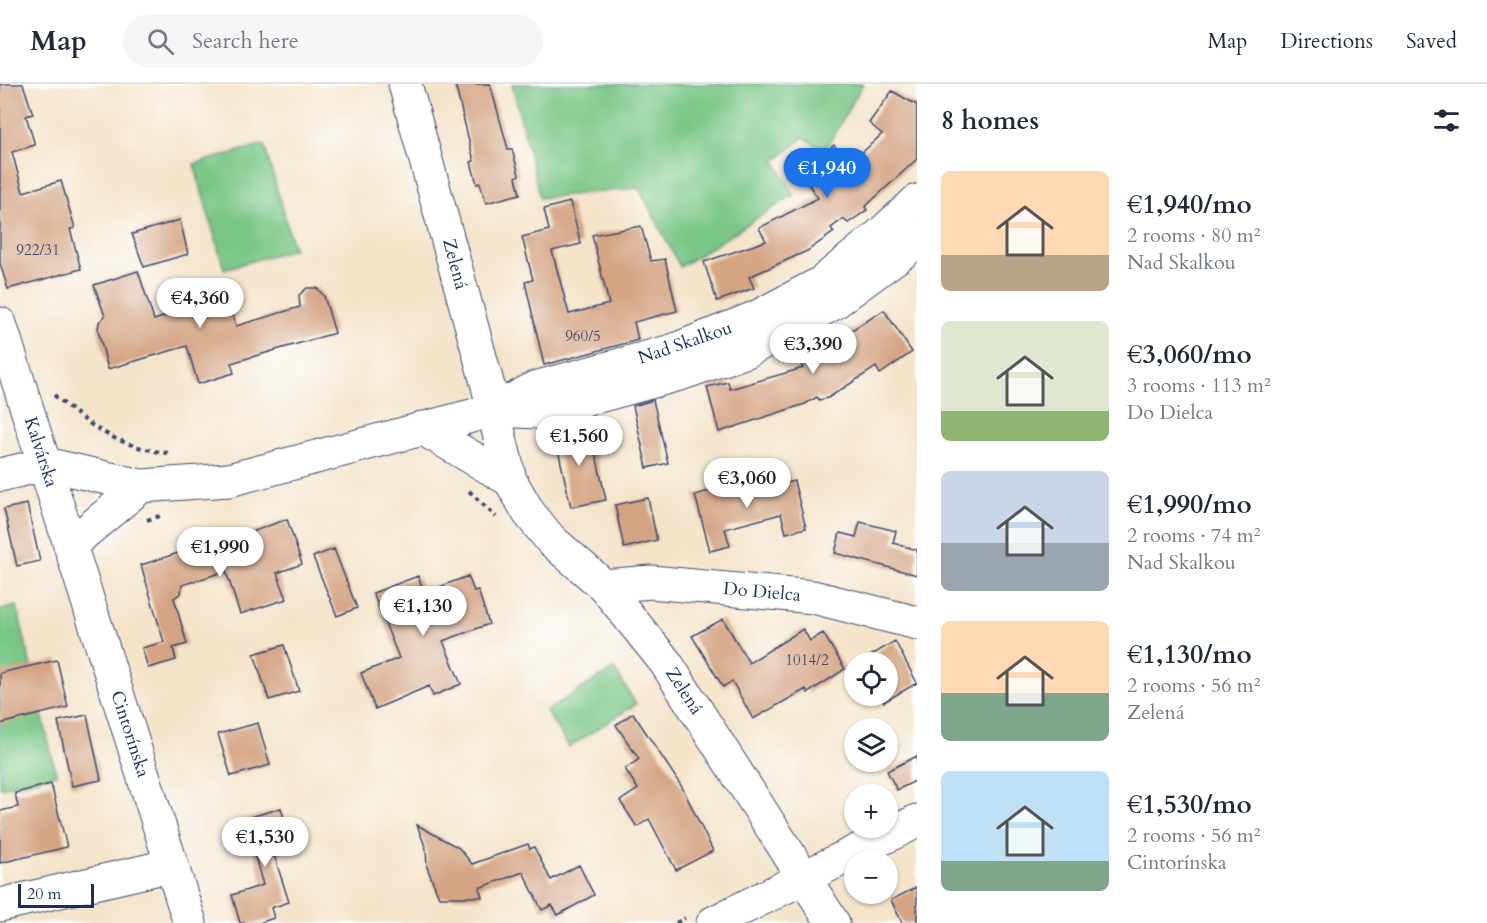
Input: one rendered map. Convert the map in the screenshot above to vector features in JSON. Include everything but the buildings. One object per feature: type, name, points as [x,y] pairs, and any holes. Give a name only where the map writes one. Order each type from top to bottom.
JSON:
[{"type":"street","name":"Zelená","points":[[405,84],[494,410],[510,480],[529,513],[551,540],[604,586],[666,663],[833,923]]},
{"type":"street","name":"Nad Skalkou","points":[[46,464],[141,486],[229,480],[494,410],[535,388],[672,351],[757,317],[821,283],[917,201]]},
{"type":"street","name":"Nad Skalkou","points":[[494,410],[539,412],[683,373],[747,351],[834,303],[906,250],[917,238]]},
{"type":"street","name":"Kalvárska","points":[[0,324],[70,545]]},
{"type":"street","name":"Zelená","points":[[422,428],[510,480]]},
{"type":"street","points":[[0,475],[46,464]]},
{"type":"street","points":[[70,545],[141,486]]},
{"type":"street","name":"Cintorínska","points":[[70,545],[190,923]]},
{"type":"street","name":"Do Dielca","points":[[604,586],[651,582],[813,597],[917,623]]},
{"type":"street","points":[[713,923],[917,820]]},
{"type":"street","points":[[0,904],[172,865]]},
{"type":"path","points":[[52,393],[85,423],[115,440],[146,450],[177,454]]},
{"type":"path","points":[[464,487],[504,526]]},
{"type":"path","points":[[144,520],[167,514]]},
{"type":"green space","points":[[512,84],[863,84],[824,152],[804,137],[775,161],[794,195],[680,267],[639,188],[540,198]]},
{"type":"green space","points":[[264,144],[294,249],[224,269],[194,164]]},
{"type":"green space","points":[[17,606],[56,774],[0,788],[0,610]]},
{"type":"green space","points":[[614,668],[636,704],[569,747],[546,711]]}]
